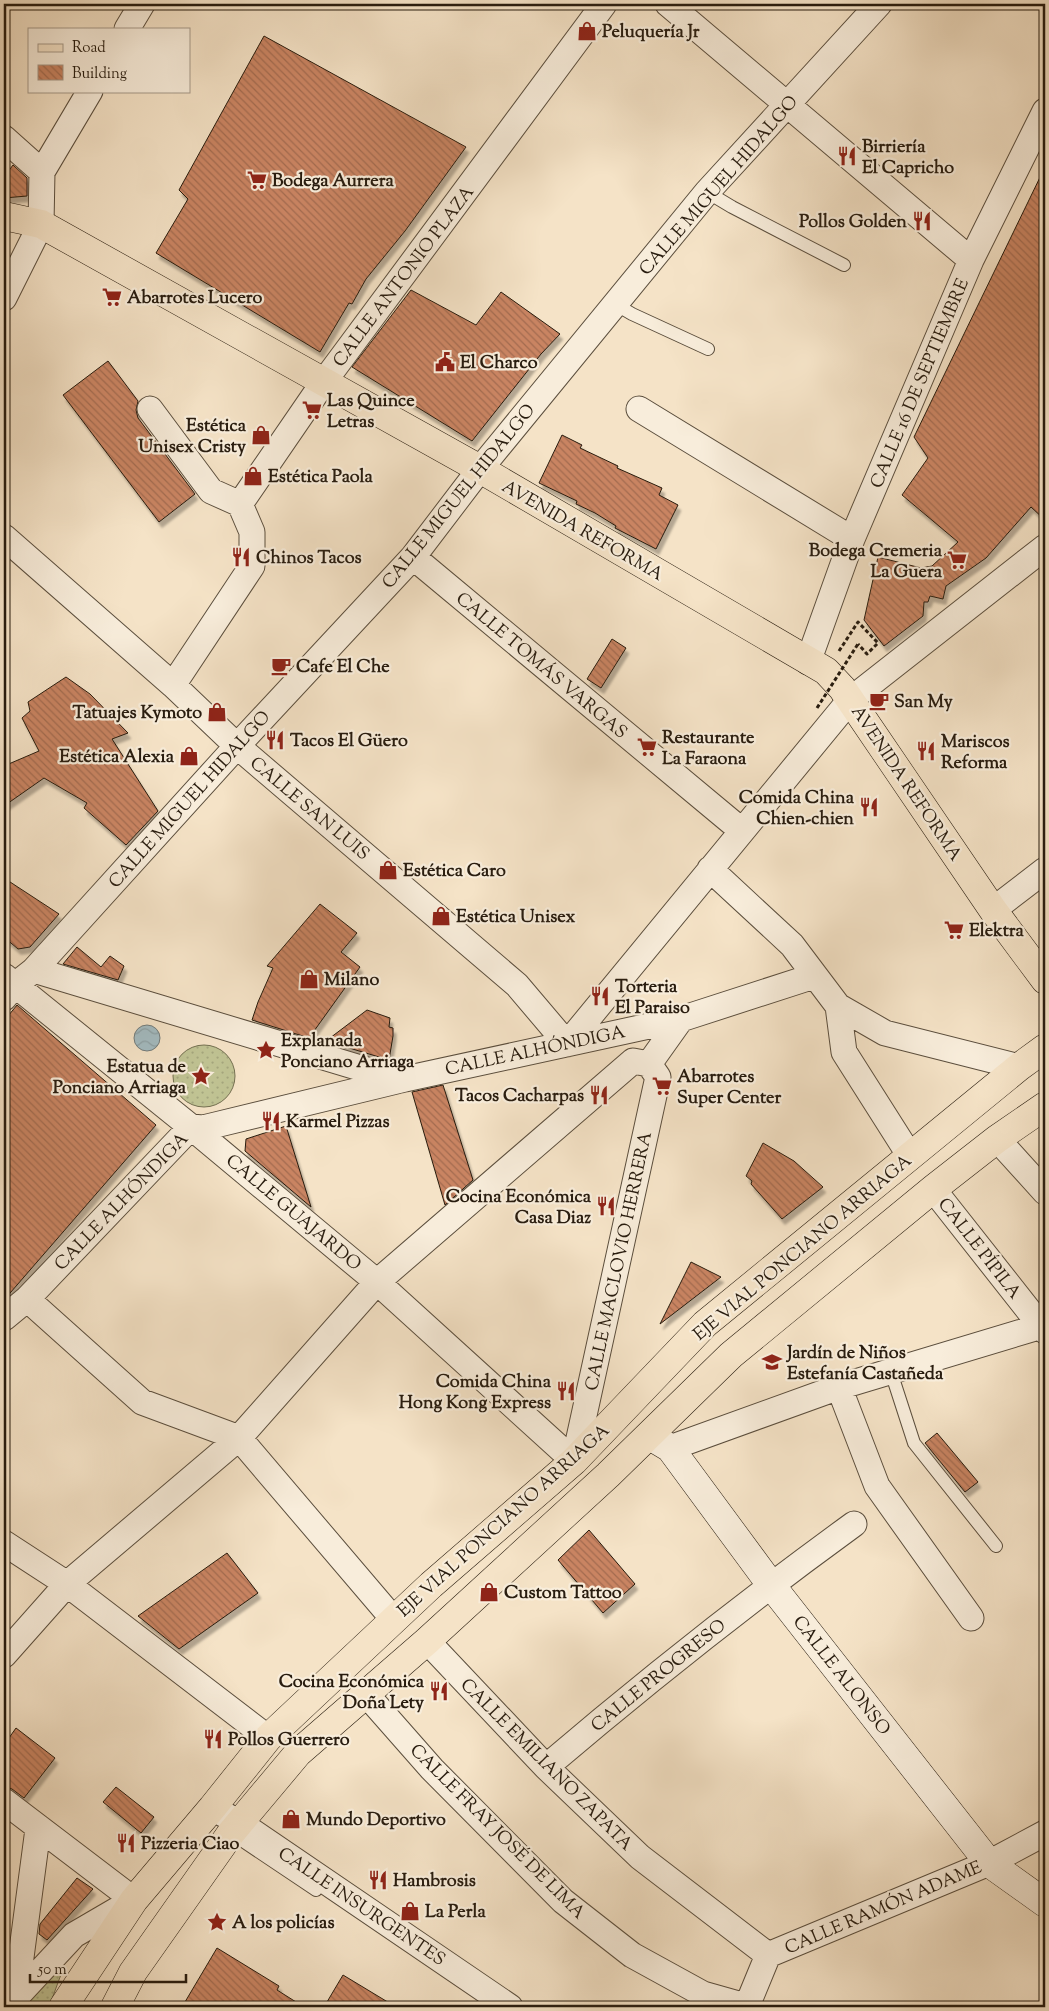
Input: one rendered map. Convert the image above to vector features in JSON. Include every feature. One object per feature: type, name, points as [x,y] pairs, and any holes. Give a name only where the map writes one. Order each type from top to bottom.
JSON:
[{"type":"main road","name":"AVENIDA REFORMA","points":[[4,216],[41,224],[480,469],[817,666],[842,688],[994,910],[1045,980]]},
{"type":"main road","name":"EJE VIAL PONCIANO ARRIAGA","points":[[63,2007],[134,1900],[268,1738],[394,1620],[574,1461],[705,1324],[1018,1067],[1045,1048]]},
{"type":"main road","name":"EJE VIAL PONCIANO ARRIAGA","points":[[115,2007],[133,1972],[236,1828],[298,1753],[660,1442],[731,1355],[933,1189],[997,1139],[1045,1106]]},
{"type":"street","points":[[128,28],[142,4]]},
{"type":"street","name":"CALLE ANTONIO PLAZA","points":[[240,504],[323,383],[604,4]]},
{"type":"street","points":[[668,4],[971,260]]},
{"type":"street","name":"CALLE MIGUEL HIDALGO","points":[[7,987],[34,970],[237,746],[413,557],[480,469],[707,192],[879,4]]},
{"type":"street","points":[[4,298],[41,224],[42,172],[89,92]]},
{"type":"street","name":"CALLE 16 DE SEPTIEMBRE","points":[[817,666],[852,539],[971,260],[1045,111]]},
{"type":"street","points":[[4,138],[42,172]]},
{"type":"street","points":[[639,409],[852,539]]},
{"type":"street","points":[[150,410],[211,491],[240,504],[252,532],[252,566],[173,686]]},
{"type":"street","name":"CALLE SAN LUIS","points":[[4,537],[173,686],[237,746],[517,985],[567,1044]]},
{"type":"street","points":[[567,1044],[741,830],[850,700],[1045,547]]},
{"type":"street","name":"CALLE TOMÁS VARGAS","points":[[413,557],[741,830]]},
{"type":"street","points":[[710,869],[792,945],[838,1006],[884,1033],[1018,1067]]},
{"type":"street","points":[[994,910],[1045,870]]},
{"type":"street","name":"CALLE ALHÓNDIGA","points":[[34,970],[400,1080]]},
{"type":"street","name":"CALLE ALHÓNDIGA","points":[[4,1318],[27,1299],[191,1127],[203,1128],[400,1080],[681,1019],[814,976]]},
{"type":"street","name":"CALLE GUAJARDO","points":[[7,987],[191,1127],[377,1282],[574,1461]]},
{"type":"street","points":[[838,1006],[844,1052],[910,1156]]},
{"type":"street","points":[[4,1655],[67,1584],[238,1438],[377,1282],[633,1061],[649,1064],[681,1019]]},
{"type":"street","name":"CALLE MACLOVIO HERRERA","points":[[574,1461],[658,1077],[649,1064]]},
{"type":"street","points":[[997,1139],[1045,1192]]},
{"type":"street","name":"CALLE PÍPILA","points":[[933,1189],[1044,1327]]},
{"type":"street","points":[[27,1299],[142,1402],[238,1438],[394,1620]]},
{"type":"street","points":[[660,1442],[1044,1327]]},
{"type":"street","points":[[839,1388],[877,1486],[971,1618]]},
{"type":"street","name":"CALLE ALONSO","points":[[660,1442],[989,1863],[1045,1902]]},
{"type":"street","name":"CALLE PROGRESO","points":[[546,1767],[635,1692],[771,1585],[854,1524]]},
{"type":"street","points":[[4,1543],[67,1584],[268,1738]]},
{"type":"street","name":"CALLE EMILIANO ZAPATA","points":[[427,1641],[546,1767],[640,1857],[768,1955]]},
{"type":"street","name":"CALLE FRAY JOSÉ DE LIMA","points":[[366,1694],[432,1769],[563,1901],[632,1955],[703,1994],[748,2007]]},
{"type":"street","points":[[4,1801],[38,1829],[134,1900],[74,1935],[12,2001]]},
{"type":"street","name":"CALLE INSURGENTES","points":[[212,1808],[236,1828],[498,2005]]},
{"type":"street","points":[[12,2001],[38,1829]]},
{"type":"street","name":"CALLE RAMÓN ADAME","points":[[748,2007],[768,1955],[989,1863],[1045,1833]]},
{"type":"lane","points":[[707,192],[844,265]]},
{"type":"lane","points":[[615,304],[632,314],[708,349]]},
{"type":"lane","points":[[891,1372],[914,1443],[996,1546]]},
{"type":"path","points":[[817,666],[858,622],[878,644],[868,654],[858,644],[817,708]]},
{"type":"path","points":[[1041,1626],[1045,1632]]},
{"type":"green space","points":[[204,1045],[221,1050],[226,1054],[230,1059],[235,1076],[230,1093],[226,1098],[221,1102],[204,1107],[187,1102],[182,1098],[178,1093],[173,1076],[178,1059],[182,1054],[187,1050]]},
{"type":"green space","points":[[59,1966],[63,1969],[49,2007],[23,2007]]},
{"type":"water","points":[[147,1025],[156,1029],[160,1038],[156,1047],[147,1051],[138,1047],[134,1038],[138,1029]]},
{"type":"building","points":[[264,36],[466,147],[405,231],[366,279],[352,304],[349,303],[320,352],[156,253],[188,199],[179,190]]},
{"type":"building","points":[[13,165],[27,178],[27,196],[4,198],[4,177]]},
{"type":"building","points":[[1045,167],[1045,520],[1031,507],[986,558],[946,586],[943,599],[930,596],[928,602],[924,602],[923,616],[884,646],[864,620],[878,557],[921,568],[932,566],[958,542],[902,495],[928,458],[914,437]]},
{"type":"building","name":"El Charco","points":[[411,290],[476,325],[501,292],[560,334],[541,354],[472,441],[352,367]]},
{"type":"building","points":[[108,361],[138,401],[136,410],[138,418],[195,494],[159,522],[63,395]]},
{"type":"building","points":[[562,435],[582,445],[580,448],[618,466],[617,468],[662,488],[659,495],[678,505],[656,549],[615,528],[616,526],[595,513],[576,504],[577,501],[539,483]]},
{"type":"building","points":[[612,639],[626,648],[601,688],[587,679]]},
{"type":"building","points":[[66,677],[90,694],[128,733],[112,739],[158,811],[126,845],[84,808],[87,803],[44,778],[4,806],[4,766],[39,751],[22,718],[30,711],[28,702]]},
{"type":"building","points":[[4,878],[59,914],[30,947],[18,949],[4,937]]},
{"type":"building","name":"Milano","points":[[320,904],[357,933],[341,952],[360,967],[309,1038],[252,1020],[273,968],[267,966]]},
{"type":"building","points":[[77,947],[101,967],[110,956],[124,966],[118,980],[63,964]]},
{"type":"building","points":[[17,1005],[156,1125],[4,1300],[4,1021]]},
{"type":"building","points":[[367,1010],[390,1018],[389,1027],[393,1028],[393,1036],[389,1060],[326,1041]]},
{"type":"building","points":[[443,1085],[473,1180],[445,1205],[412,1092]]},
{"type":"building","points":[[286,1126],[311,1207],[245,1151],[246,1139]]},
{"type":"building","points":[[763,1143],[794,1161],[823,1187],[782,1219],[746,1176]]},
{"type":"building","points":[[691,1262],[721,1277],[660,1324]]},
{"type":"building","points":[[937,1433],[978,1482],[965,1492],[925,1443]]},
{"type":"building","points":[[589,1530],[635,1584],[603,1613],[558,1560]]},
{"type":"building","points":[[227,1553],[258,1593],[179,1649],[138,1616]]},
{"type":"building","points":[[16,1728],[55,1758],[24,1798],[12,1789],[4,1787],[4,1745]]},
{"type":"building","points":[[116,1787],[154,1817],[141,1833],[103,1802]]},
{"type":"building","points":[[77,1878],[93,1889],[47,1940],[39,1934],[40,1924]]},
{"type":"building","points":[[217,1948],[279,1986],[277,1990],[304,2007],[182,2007]]},
{"type":"building","points":[[343,1975],[396,2007],[324,2007]]},
{"type":"place","name":"Peluquería Jr","points":[[587,31]]},
{"type":"place","name":"Birriería El Capricho","points":[[847,156]]},
{"type":"place","name":"Bodega Aurrera","points":[[257,180]]},
{"type":"place","name":"Pollos Golden","points":[[922,221]]},
{"type":"place","name":"Abarrotes Lucero","points":[[112,297]]},
{"type":"place","name":"El Charco","points":[[445,362]]},
{"type":"place","name":"Las Quince Letras","points":[[312,410]]},
{"type":"place","name":"Estética Unisex Cristy","points":[[261,435]]},
{"type":"place","name":"Estética Paola","points":[[253,476]]},
{"type":"place","name":"Chinos Tacos","points":[[241,557]]},
{"type":"place","name":"Bodega Cremeria La Guera","points":[[957,560]]},
{"type":"place","name":"Cafe El Che","points":[[281,666]]},
{"type":"place","name":"San My","points":[[879,701]]},
{"type":"place","name":"Tatuajes Kymoto","points":[[217,712]]},
{"type":"place","name":"Tacos El Güero","points":[[275,740]]},
{"type":"place","name":"Restaurante La Faraona","points":[[647,747]]},
{"type":"place","name":"Mariscos Reforma","points":[[926,751]]},
{"type":"place","name":"Estética Alexia","points":[[189,756]]},
{"type":"place","name":"Comida China Chien-chien","points":[[869,807]]},
{"type":"place","name":"Estética Caro","points":[[388,870]]},
{"type":"place","name":"Estética Unisex","points":[[441,916]]},
{"type":"place","name":"Elektra","points":[[954,930]]},
{"type":"place","name":"Milano","points":[[309,979]]},
{"type":"place","name":"Torteria El Paraiso","points":[[600,996]]},
{"type":"place","name":"Explanada Ponciano Arriaga","points":[[266,1050]]},
{"type":"place","name":"Estatua de Ponciano Arriaga","points":[[201,1076]]},
{"type":"place","name":"Abarrotes Super Center","points":[[662,1086]]},
{"type":"place","name":"Tacos Cacharpas","points":[[599,1095]]},
{"type":"place","name":"Karmel Pizzas","points":[[271,1121]]},
{"type":"place","name":"Cocina Económica Casa Diaz","points":[[606,1206]]},
{"type":"place","name":"Jardín de Niños Estefanía Castañeda","points":[[772,1362]]},
{"type":"place","name":"Comida China Hong Kong Express","points":[[566,1391]]},
{"type":"place","name":"Custom Tattoo","points":[[489,1592]]},
{"type":"place","name":"Cocina Económica Doña Lety","points":[[439,1691]]},
{"type":"place","name":"Pollos Guerrero","points":[[213,1739]]},
{"type":"place","name":"Mundo Deportivo","points":[[291,1819]]},
{"type":"place","name":"Pizzeria Ciao","points":[[126,1843]]},
{"type":"place","name":"Hambrosis","points":[[378,1880]]},
{"type":"place","name":"La Perla","points":[[410,1911]]},
{"type":"place","name":"A los policías","points":[[217,1922]]}]
